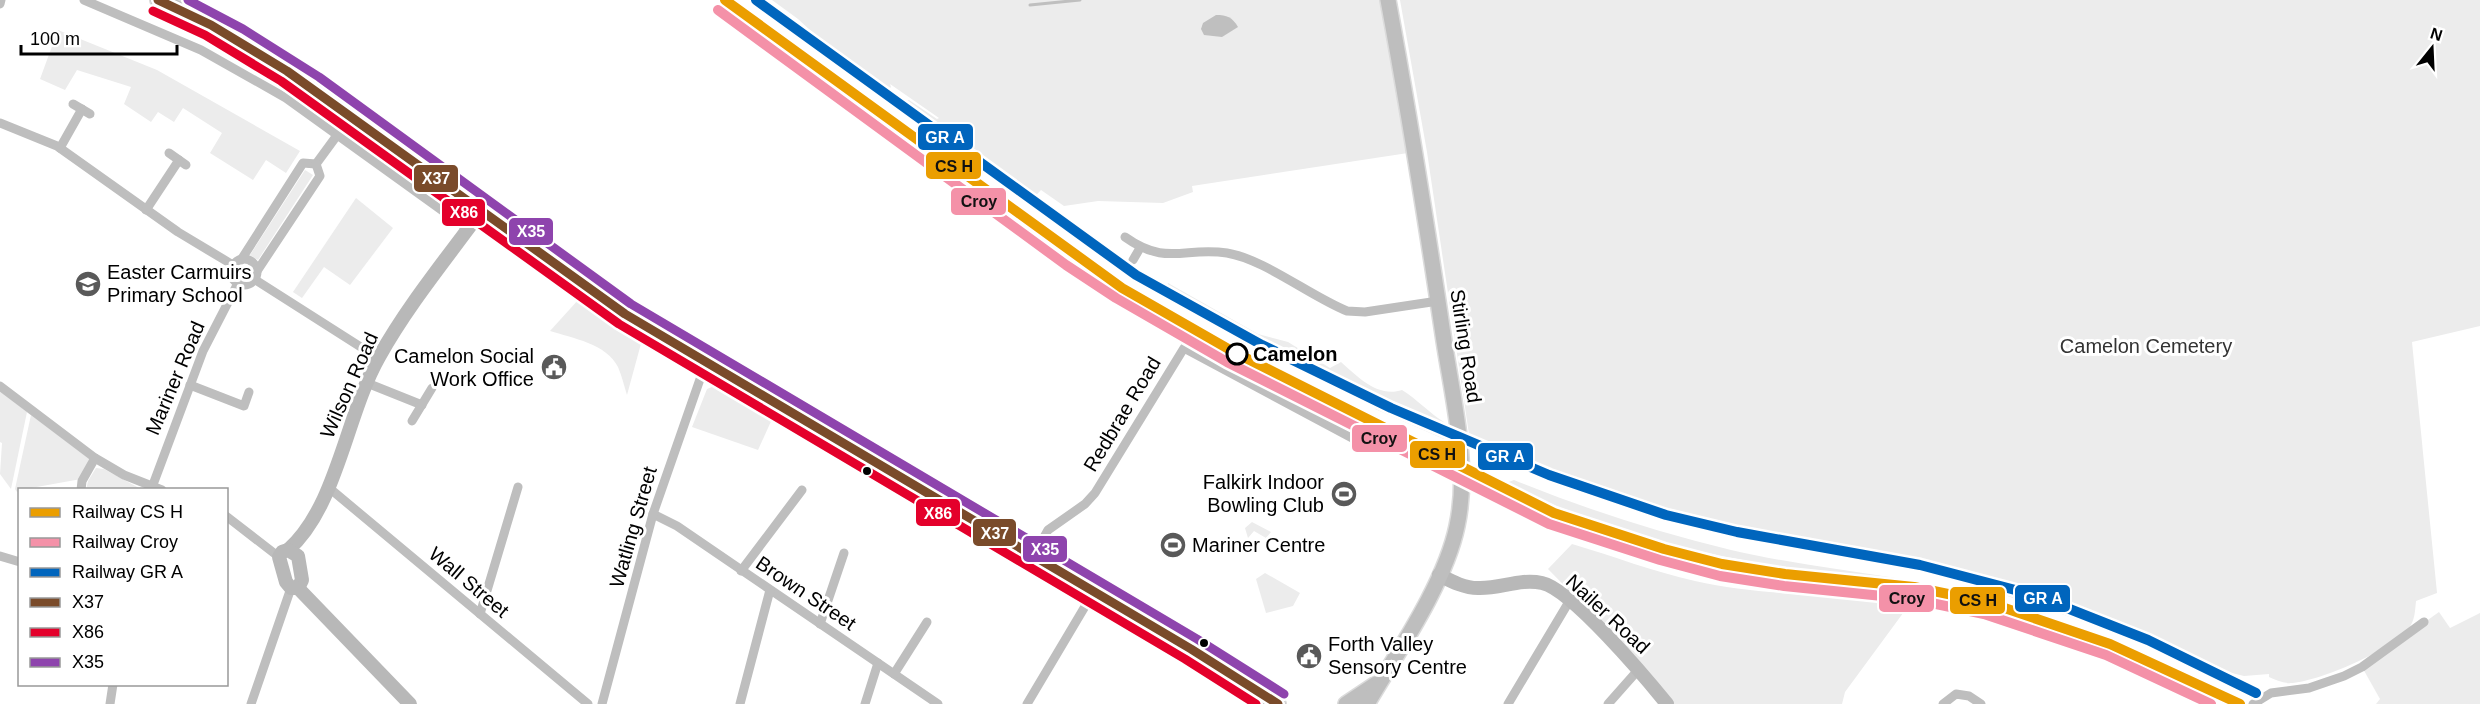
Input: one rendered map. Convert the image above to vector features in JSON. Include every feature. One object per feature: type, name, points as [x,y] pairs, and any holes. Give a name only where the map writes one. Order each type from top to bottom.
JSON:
[{"type":"main road","points":[[158,0],[216,28],[320,92],[579,283],[625,314],[1191,649],[1278,704]]},
{"type":"main road","name":"Stirling Road","points":[[1367,704],[1398,654],[1449,554],[1458,525],[1461,467],[1416,154],[1388,0]]},
{"type":"main road","name":"Stirling Road","points":[[1346,704],[1380,682]]},
{"type":"street","points":[[84,0],[201,50],[286,98],[468,229]]},
{"type":"street","points":[[60,148],[86,111],[72,104]]},
{"type":"street","points":[[0,123],[60,148],[146,210],[237,262],[253,263],[255,275],[378,358]]},
{"type":"street","points":[[316,164],[338,134]]},
{"type":"street","points":[[146,210],[183,162],[169,153]]},
{"type":"street","points":[[303,163],[316,164],[320,176],[255,275],[247,285],[238,284],[231,275],[237,262],[303,163]]},
{"type":"street","name":"Wilson Road","points":[[288,554],[320,510],[378,358],[482,210]]},
{"type":"street","points":[[1125,237],[1140,248],[1165,254],[1212,252],[1234,254],[1347,311],[1365,312],[1438,301]]},
{"type":"street","points":[[1133,260],[1140,248]]},
{"type":"street","name":"Mariner Road","points":[[155,488],[203,351],[238,284]]},
{"type":"street","name":"Redbrae Road","points":[[1033,557],[1048,530],[1095,494],[1184,348],[1354,439]]},
{"type":"street","name":"Watling Street","points":[[603,704],[653,514],[706,362]]},
{"type":"street","points":[[367,383],[422,405]]},
{"type":"street","points":[[190,385],[244,406],[249,393]]},
{"type":"street","points":[[0,386],[95,458],[124,475],[155,488]]},
{"type":"street","points":[[412,421],[432,388]]},
{"type":"street","points":[[81,488],[82,481],[95,458]]},
{"type":"street","name":"Wall Street","points":[[328,487],[588,704]]},
{"type":"street","points":[[480,614],[518,487]]},
{"type":"street","points":[[741,571],[802,490]]},
{"type":"street","name":"Brown Street","points":[[653,514],[677,526],[938,704]]},
{"type":"street","points":[[228,517],[288,554],[302,580],[294,588],[251,704]]},
{"type":"street","points":[[820,624],[844,553]]},
{"type":"street","points":[[0,555],[18,561]]},
{"type":"street","name":"Nailer Road","points":[[1439,575],[1476,588],[1527,581],[1544,583],[1570,600],[1639,669],[1667,704]]},
{"type":"street","points":[[294,588],[410,704]]},
{"type":"street","points":[[740,704],[770,590]]},
{"type":"street","points":[[1027,704],[1093,593]]},
{"type":"street","points":[[1508,704],[1570,600]]},
{"type":"street","points":[[894,674],[927,622]]},
{"type":"street","points":[[2253,704],[2271,693],[2309,688],[2344,676],[2362,667],[2424,622]]},
{"type":"street","points":[[865,704],[878,663]]},
{"type":"street","points":[[1608,704],[1639,669]]},
{"type":"street","points":[[110,704],[113,686]]},
{"type":"street","points":[[1943,704],[1956,694],[1969,696],[1981,704]]},
{"type":"green space","points":[[772,0],[1381,0],[1408,153],[1192,186],[1193,192],[1163,203],[1098,201],[1064,206],[1041,190],[1028,204],[981,171],[906,111],[903,102],[909,100],[937,119],[939,118],[890,84],[891,87],[887,91],[841,59],[798,19]]},
{"type":"green space","name":"Camelon Cemetery","points":[[1400,0],[2480,0],[2480,326],[2412,342],[2437,593],[2416,601],[2409,628],[2400,637],[2372,655],[2320,677],[2286,683],[2269,677],[2269,674],[2244,676],[2191,663],[2059,613],[1949,577],[1659,518],[1553,484],[1474,450],[1473,442],[1470,441],[1427,152]]},
{"type":"green space","points":[[58,30],[157,70],[300,151],[286,173],[266,160],[253,180],[210,153],[222,133],[183,108],[174,122],[158,112],[151,122],[124,104],[131,87],[77,70],[65,90],[40,79]]},
{"type":"green space","points":[[305,170],[313,175],[258,260],[250,255]]},
{"type":"green space","points":[[356,198],[393,228],[350,285],[324,267],[302,298],[293,292]]},
{"type":"green space","points":[[1168,283],[1258,334],[1288,342],[1330,368],[1341,362],[1361,380],[1377,389],[1393,392],[1402,390],[1444,422],[1448,437],[1446,440],[1375,409],[1374,403],[1302,370],[1301,366],[1287,359],[1287,356],[1252,336],[1250,338],[1230,328],[1228,331],[1164,296]]},
{"type":"green space","points":[[579,299],[642,340],[627,395],[618,367],[606,353],[578,339],[550,331]]},
{"type":"green space","points":[[717,385],[773,417],[758,450],[692,427],[707,389]]},
{"type":"green space","points":[[0,391],[27,412],[11,489],[0,474],[2,443],[0,442]]},
{"type":"green space","points":[[31,415],[91,460],[81,479],[31,488],[18,488],[17,492],[15,489]]},
{"type":"green space","points":[[96,468],[104,469],[139,488],[86,488]]},
{"type":"green space","points":[[1514,480],[1594,510],[1703,543],[1773,559],[1902,579],[1879,579],[1796,569],[1668,544],[1586,517],[1506,483]]},
{"type":"green space","points":[[1252,522],[1271,532],[1266,538],[1254,531],[1248,538],[1245,528]]},
{"type":"green space","points":[[1572,544],[1664,573],[1722,586],[1909,605],[1845,692],[1842,704],[1674,704],[1643,666],[1548,569]]},
{"type":"green space","points":[[1265,573],[1300,593],[1293,606],[1266,613],[1256,579]]},
{"type":"green space","points":[[2439,612],[2450,628],[2480,613],[2480,704],[2376,704],[2380,699],[2362,667]]},
{"type":"shaded area","points":[[1216,15],[1229,17],[1238,27],[1222,37],[1204,35],[1201,29],[1203,23]]},
{"type":"waterway","points":[[1030,5],[1080,0]]},
{"type":"transit line","name":"X37","points":[[158,0],[211,25],[287,71],[625,314],[1191,649],[1278,704]]},
{"type":"transit line","name":"X35","points":[[188,0],[243,29],[319,77],[631,304],[1197,639],[1284,694]]},
{"type":"transit line","points":[[725,0],[1122,288],[1232,351],[1554,513],[1664,549],[1722,564],[1785,574],[1914,587],[1987,602],[2110,644],[2240,704]]},
{"type":"transit line","points":[[756,0],[1136,275],[1262,345],[1391,408],[1549,475],[1666,515],[1737,532],[1920,565],[2034,595],[2148,640],[2256,693]]},
{"type":"transit line","name":"X86","points":[[153,11],[205,35],[281,81],[619,324],[1185,659],[1256,704]]},
{"type":"rail line","name":"Croy","points":[[718,10],[1066,265],[1116,298],[1227,362],[1549,524],[1660,560],[1720,576],[1784,586],[1912,599],[1984,614],[2106,655],[2211,704]]},
{"type":"place","name":"Easter Carmuirs Primary School","points":[[88,284]]},
{"type":"place","name":"Camelon","points":[[1237,354]]},
{"type":"place","name":"Camelon Social Work Office","points":[[554,367]]},
{"type":"place","name":"Falkirk Indoor Bowling Club","points":[[1344,494]]},
{"type":"place","name":"Mariner Centre","points":[[1173,545]]},
{"type":"place","name":"Forth Valley Sensory Centre","points":[[1309,656]]}]
